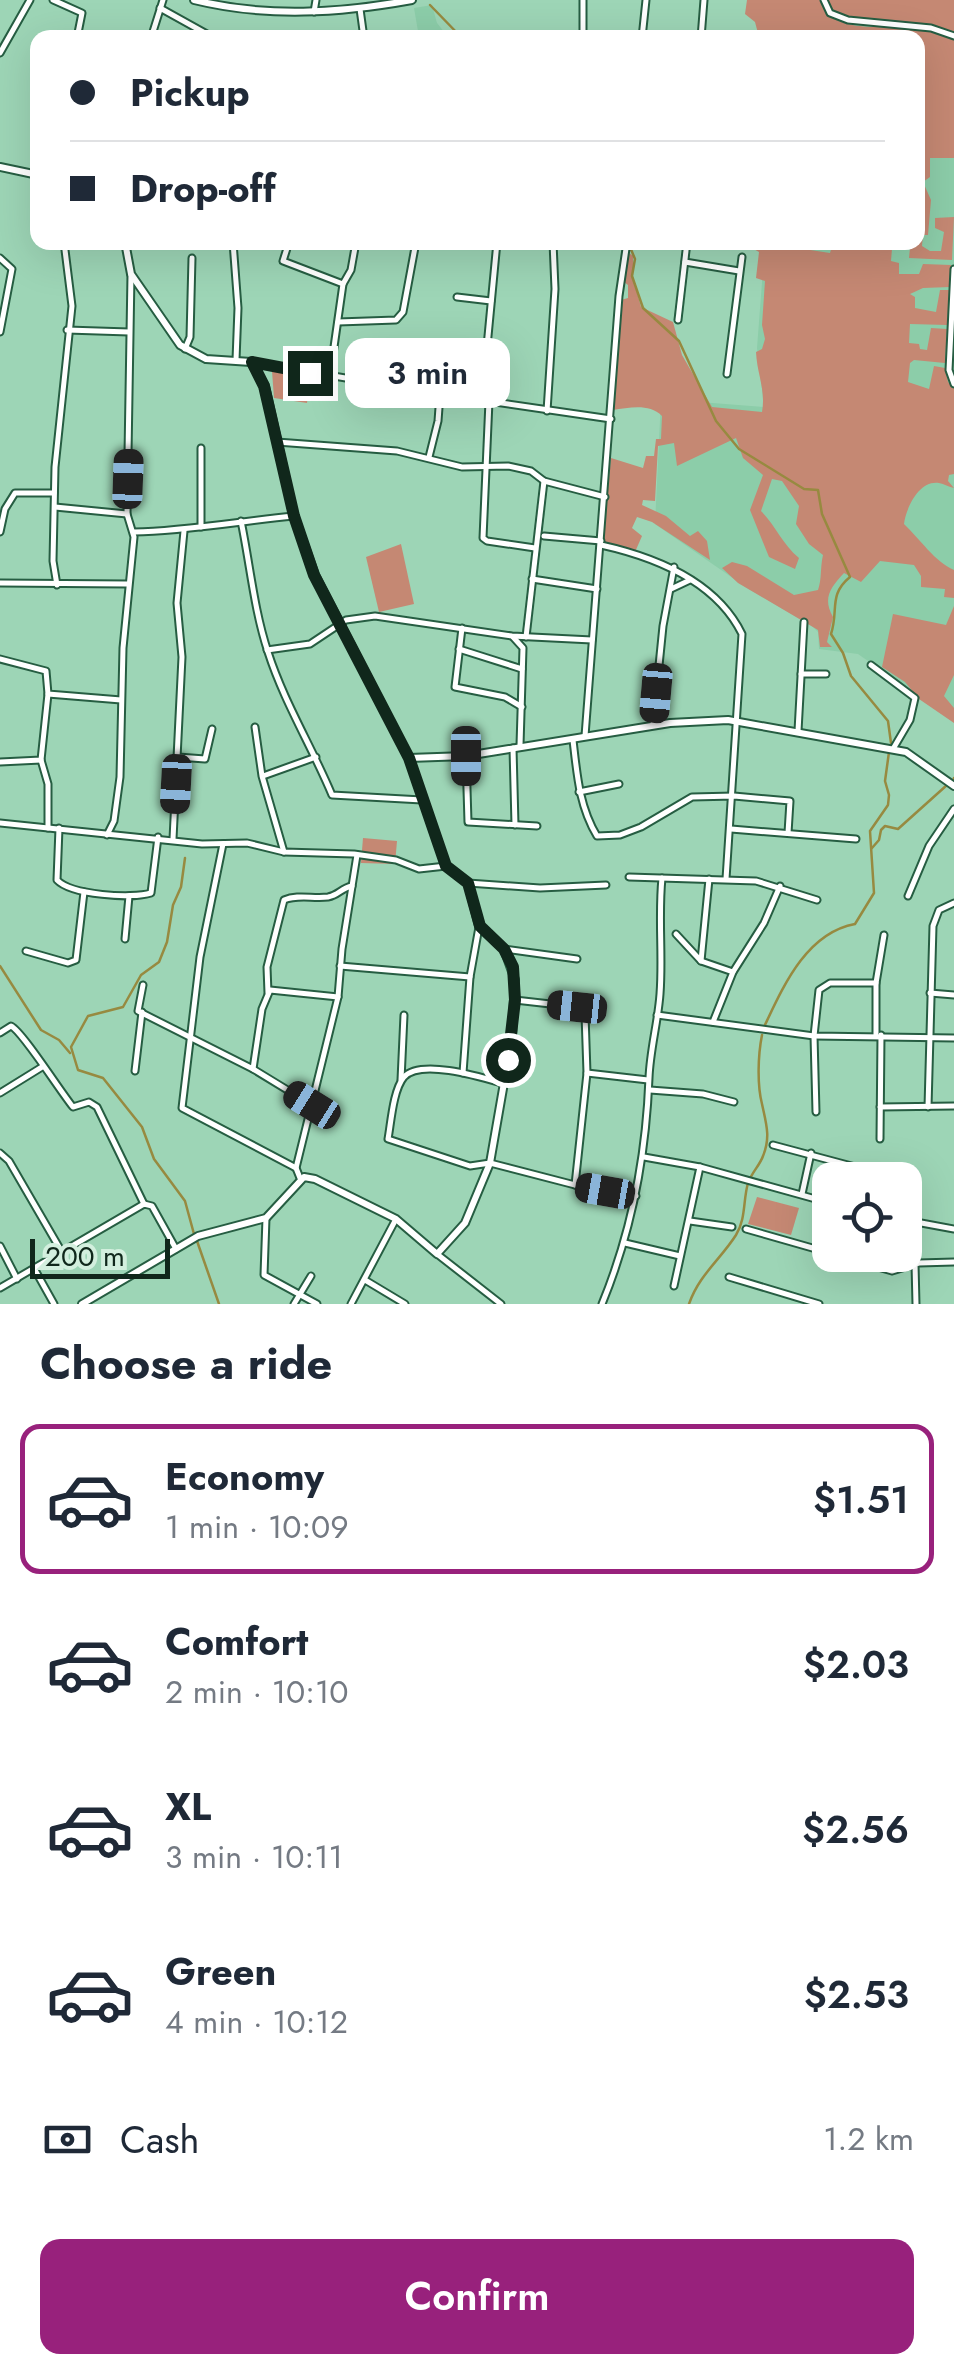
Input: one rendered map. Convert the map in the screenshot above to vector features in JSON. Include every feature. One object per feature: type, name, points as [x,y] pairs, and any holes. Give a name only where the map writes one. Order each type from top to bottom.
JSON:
[{"type":"street","points":[[0,53],[30,0]]},
{"type":"street","points":[[52,0],[82,14],[79,30]]},
{"type":"street","points":[[153,30],[163,0]]},
{"type":"street","points":[[194,0],[270,12],[314,12],[412,0]]},
{"type":"street","points":[[270,0],[270,12]]},
{"type":"street","points":[[314,12],[316,0]]},
{"type":"street","points":[[583,0],[583,30]]},
{"type":"street","points":[[643,30],[646,0]]},
{"type":"street","points":[[702,30],[704,0]]},
{"type":"street","points":[[824,0],[830,13],[848,20],[931,28],[954,36]]},
{"type":"street","points":[[160,8],[200,30]]},
{"type":"street","points":[[360,8],[363,30]]},
{"type":"street","points":[[0,166],[30,173]]},
{"type":"street","points":[[58,585],[52,560],[55,493],[72,306],[65,250]]},
{"type":"street","points":[[107,835],[114,821],[120,777],[121,700],[134,532],[126,514],[131,274],[126,250]]},
{"type":"street","points":[[233,250],[238,294],[236,360]]},
{"type":"street","points":[[286,250],[283,261],[343,284]]},
{"type":"street","points":[[330,376],[343,284],[354,250]]},
{"type":"street","points":[[338,322],[396,320],[403,312],[415,250]]},
{"type":"street","points":[[496,250],[485,400],[483,538],[487,542],[535,548]]},
{"type":"street","points":[[547,411],[555,290],[553,250]]},
{"type":"street","points":[[585,736],[619,296],[627,250]]},
{"type":"street","points":[[678,320],[686,250]]},
{"type":"street","points":[[727,374],[742,257]]},
{"type":"street","points":[[0,258],[12,269],[0,332]]},
{"type":"street","points":[[185,349],[190,338],[192,258]]},
{"type":"street","points":[[685,262],[738,271]]},
{"type":"street","points":[[954,269],[949,370],[954,384]]},
{"type":"street","points":[[131,274],[185,349],[206,359],[252,362],[610,419]]},
{"type":"street","points":[[458,297],[491,301]]},
{"type":"street","points":[[67,330],[129,332]]},
{"type":"street","points":[[252,362],[264,386],[294,516],[314,575],[409,758],[446,866],[468,883],[540,888],[606,885]]},
{"type":"street","points":[[428,457],[438,421],[440,394]]},
{"type":"street","points":[[277,442],[359,446],[428,457],[462,467],[508,466],[531,471],[544,481],[605,497]]},
{"type":"street","points":[[201,448],[201,527]]},
{"type":"street","points":[[526,637],[544,481]]},
{"type":"street","points":[[0,532],[5,509],[15,493],[55,493]]},
{"type":"street","points":[[55,507],[126,514]]},
{"type":"street","points":[[134,532],[184,531],[294,516]]},
{"type":"street","points":[[241,521],[267,650],[297,723],[334,796],[422,800]]},
{"type":"street","points":[[173,839],[182,657],[177,603],[184,531]]},
{"type":"street","points":[[544,536],[601,543],[674,568],[712,597],[737,624],[742,634],[739,721],[726,878]]},
{"type":"street","points":[[653,725],[662,626],[674,568]]},
{"type":"street","points":[[532,579],[597,589]]},
{"type":"street","points":[[671,588],[690,580]]},
{"type":"street","points":[[0,584],[128,584]]},
{"type":"street","points":[[267,650],[310,644],[340,623],[375,616],[512,636],[592,640]]},
{"type":"street","points":[[798,731],[804,622]]},
{"type":"street","points":[[462,628],[454,685],[457,689],[509,698],[522,708]]},
{"type":"street","points":[[512,636],[523,648],[515,825]]},
{"type":"street","points":[[523,648],[536,638]]},
{"type":"street","points":[[458,649],[522,669]]},
{"type":"street","points":[[0,660],[46,671],[48,694],[41,760],[48,784],[48,828]]},
{"type":"street","points":[[871,665],[916,698],[910,720],[893,749]]},
{"type":"street","points":[[801,674],[826,674]]},
{"type":"street","points":[[48,694],[121,700]]},
{"type":"street","points":[[409,758],[466,756],[653,725],[739,721],[906,752],[954,786]]},
{"type":"street","points":[[255,727],[262,776],[284,852]]},
{"type":"street","points":[[178,757],[206,759],[212,729]]},
{"type":"street","points":[[573,738],[586,815],[599,837],[641,827],[684,799],[734,796],[790,801],[788,834]]},
{"type":"street","points":[[466,756],[468,822],[538,826]]},
{"type":"street","points":[[262,776],[316,757]]},
{"type":"street","points":[[0,762],[41,760]]},
{"type":"street","points":[[580,792],[618,784]]},
{"type":"street","points":[[908,896],[928,846],[954,809]]},
{"type":"street","points":[[0,823],[107,835],[246,843],[284,852],[358,855],[396,860],[419,869],[446,866]]},
{"type":"street","points":[[59,828],[57,880],[65,887],[84,892],[129,896],[151,893],[158,837]]},
{"type":"street","points":[[731,829],[856,839]]},
{"type":"street","points":[[223,844],[200,957],[182,1108],[296,1168]]},
{"type":"street","points":[[300,1178],[296,1168],[338,996],[358,855]]},
{"type":"street","points":[[629,877],[726,878],[780,886],[817,900]]},
{"type":"street","points":[[602,1304],[625,1243],[644,1157],[648,1080],[660,992],[658,920],[662,878]]},
{"type":"street","points":[[701,960],[709,879]]},
{"type":"street","points":[[462,1073],[470,977],[480,926],[468,883]]},
{"type":"street","points":[[253,1069],[268,993],[268,968],[284,900],[290,896],[333,896],[352,886]]},
{"type":"street","points":[[712,1022],[733,972],[764,923],[780,886]]},
{"type":"street","points":[[26,951],[68,964],[76,960],[84,892]]},
{"type":"street","points":[[125,939],[129,896]]},
{"type":"street","points":[[928,1107],[936,916],[954,903]]},
{"type":"street","points":[[438,1254],[465,1223],[490,1163],[505,1084],[515,1000],[513,967],[504,949],[480,926]]},
{"type":"street","points":[[676,934],[701,960],[733,972]]},
{"type":"street","points":[[880,1139],[876,982],[884,935]]},
{"type":"street","points":[[504,949],[577,960]]},
{"type":"street","points":[[340,966],[470,977]]},
{"type":"street","points":[[816,1112],[814,1036],[818,996],[823,986],[876,982]]},
{"type":"street","points":[[143,984],[138,1008],[142,1012],[253,1069],[312,1105]]},
{"type":"street","points":[[268,993],[274,990],[338,996]]},
{"type":"street","points":[[930,993],[954,994]]},
{"type":"street","points":[[515,1000],[582,1010],[587,1073],[575,1185]]},
{"type":"street","points":[[135,1071],[142,1012]]},
{"type":"street","points":[[404,1015],[401,1080],[389,1140],[470,1166],[490,1163],[636,1196]]},
{"type":"street","points":[[657,1015],[814,1036],[954,1038]]},
{"type":"street","points":[[0,1033],[16,1026],[72,1107],[89,1102],[97,1107],[144,1204]]},
{"type":"street","points":[[0,1093],[42,1068]]},
{"type":"street","points":[[401,1080],[410,1072],[425,1070],[462,1073],[505,1084]]},
{"type":"street","points":[[587,1073],[648,1080]]},
{"type":"street","points":[[650,1090],[703,1094],[734,1102]]},
{"type":"street","points":[[880,1107],[954,1106]]},
{"type":"street","points":[[773,1145],[842,1162]]},
{"type":"street","points":[[802,1196],[810,1153]]},
{"type":"street","points":[[1,1154],[63,1254]]},
{"type":"street","points":[[644,1157],[700,1167],[812,1198]]},
{"type":"street","points":[[674,1286],[700,1167]]},
{"type":"street","points":[[82,1304],[194,1238],[266,1218],[300,1178]]},
{"type":"street","points":[[300,1178],[315,1179],[396,1220],[501,1304]]},
{"type":"street","points":[[0,1288],[144,1204],[152,1206],[176,1249]]},
{"type":"street","points":[[266,1218],[264,1275],[316,1304]]},
{"type":"street","points":[[350,1302],[396,1220]]},
{"type":"street","points":[[690,1221],[732,1228]]},
{"type":"street","points":[[922,1222],[954,1227]]},
{"type":"street","points":[[746,1229],[812,1248]]},
{"type":"street","points":[[625,1243],[681,1256]]},
{"type":"street","points":[[0,1246],[16,1279]]},
{"type":"street","points":[[922,1264],[954,1262]]},
{"type":"street","points":[[35,1270],[54,1304]]},
{"type":"street","points":[[914,1272],[916,1304]]},
{"type":"street","points":[[294,1304],[311,1276]]},
{"type":"street","points":[[729,1276],[819,1304]]},
{"type":"street","points":[[365,1280],[405,1304]]},
{"type":"shaded area","points":[[747,0],[820,0],[826,12],[849,24],[923,29],[954,40],[954,158],[930,158],[930,177],[925,181],[925,30],[757,30],[755,22],[745,14]]},
{"type":"shaded area","points":[[758,0],[954,0],[954,721],[858,654],[819,649],[818,632],[812,626],[747,588],[655,524],[661,399],[764,407],[757,348],[764,250],[925,250],[925,30],[758,30]]},
{"type":"shaded area","points":[[825,0],[954,0],[954,35],[918,25],[858,21],[833,10]]},
{"type":"shaded area","points":[[432,5],[442,30],[418,30],[414,8]]},
{"type":"shaded area","points":[[925,186],[931,200],[925,235]]},
{"type":"shaded area","points":[[954,217],[952,260],[909,258],[910,250],[941,251],[944,232],[935,228],[935,218]]},
{"type":"shaded area","points":[[755,250],[892,250],[891,261],[899,263],[899,274],[919,274],[923,264],[951,265],[950,287],[923,288],[910,294],[915,297],[915,308],[936,312],[940,290],[950,290],[947,325],[910,324],[909,343],[927,350],[931,328],[947,329],[945,363],[914,360],[910,363],[908,382],[929,389],[934,366],[945,368],[948,382],[954,388],[954,474],[949,475],[948,481],[954,488],[939,483],[925,486],[911,503],[904,524],[934,556],[954,570],[954,598],[944,597],[945,589],[921,587],[921,576],[914,565],[880,561],[861,582],[844,573],[828,598],[833,617],[827,642],[832,647],[820,647],[818,630],[738,583],[722,568],[732,562],[747,566],[794,595],[818,590],[823,555],[809,544],[796,524],[799,506],[782,481],[772,479],[761,511],[799,558],[795,569],[769,557],[750,510],[763,475],[743,458],[736,438],[677,466],[674,443],[658,446],[655,501],[643,500],[642,505],[666,516],[690,536],[698,531],[707,541],[710,560],[652,522],[637,517],[632,528],[642,536],[635,552],[603,541],[611,458],[643,468],[646,456],[654,456],[656,439],[661,439],[662,416],[657,412],[639,407],[613,410],[621,300],[628,298],[628,285],[624,282],[628,252],[633,256],[633,278],[641,307],[673,322],[682,355],[712,407],[762,412],[756,352],[762,349],[765,339],[765,281],[756,278],[759,252]]},
{"type":"shaded area","points":[[272,371],[310,377],[307,403],[274,398]]},
{"type":"shaded area","points":[[401,544],[414,604],[379,612],[366,557]]},
{"type":"shaded area","points":[[954,606],[954,675],[944,696],[954,708],[954,723],[882,667],[893,614],[946,625]]},
{"type":"shaded area","points":[[363,838],[397,841],[395,864],[361,863]]},
{"type":"shaded area","points":[[757,1197],[799,1208],[791,1235],[748,1224]]},
{"type":"waterway","points":[[430,5],[454,30]]},
{"type":"waterway","points":[[631,250],[635,259],[632,276],[643,308],[679,341],[716,421],[739,449],[804,489],[818,490],[822,514],[850,577],[836,597],[831,634],[851,676],[888,721],[891,743]]},
{"type":"waterway","points":[[764,1027],[798,964],[823,938],[855,924],[874,893],[870,831],[888,805],[885,781],[889,752]]},
{"type":"waterway","points":[[872,848],[885,826],[898,829],[947,785]]},
{"type":"waterway","points":[[185,858],[181,887],[159,962],[141,975],[123,1007],[88,1016],[71,1047],[78,1070],[103,1078],[142,1127],[154,1159],[185,1201],[194,1234]]},
{"type":"waterway","points":[[0,966],[41,1030],[59,1040],[70,1053]]},
{"type":"waterway","points":[[689,1304],[698,1284],[739,1229],[748,1183],[767,1143],[759,1079],[762,1035]]},
{"type":"waterway","points":[[197,1241],[219,1304]]},
{"type":"route","points":[[310,373],[252,362],[264,386],[294,516],[314,575],[409,758],[446,866],[468,883],[480,926],[510,958],[515,1000],[508,1060]]}]
